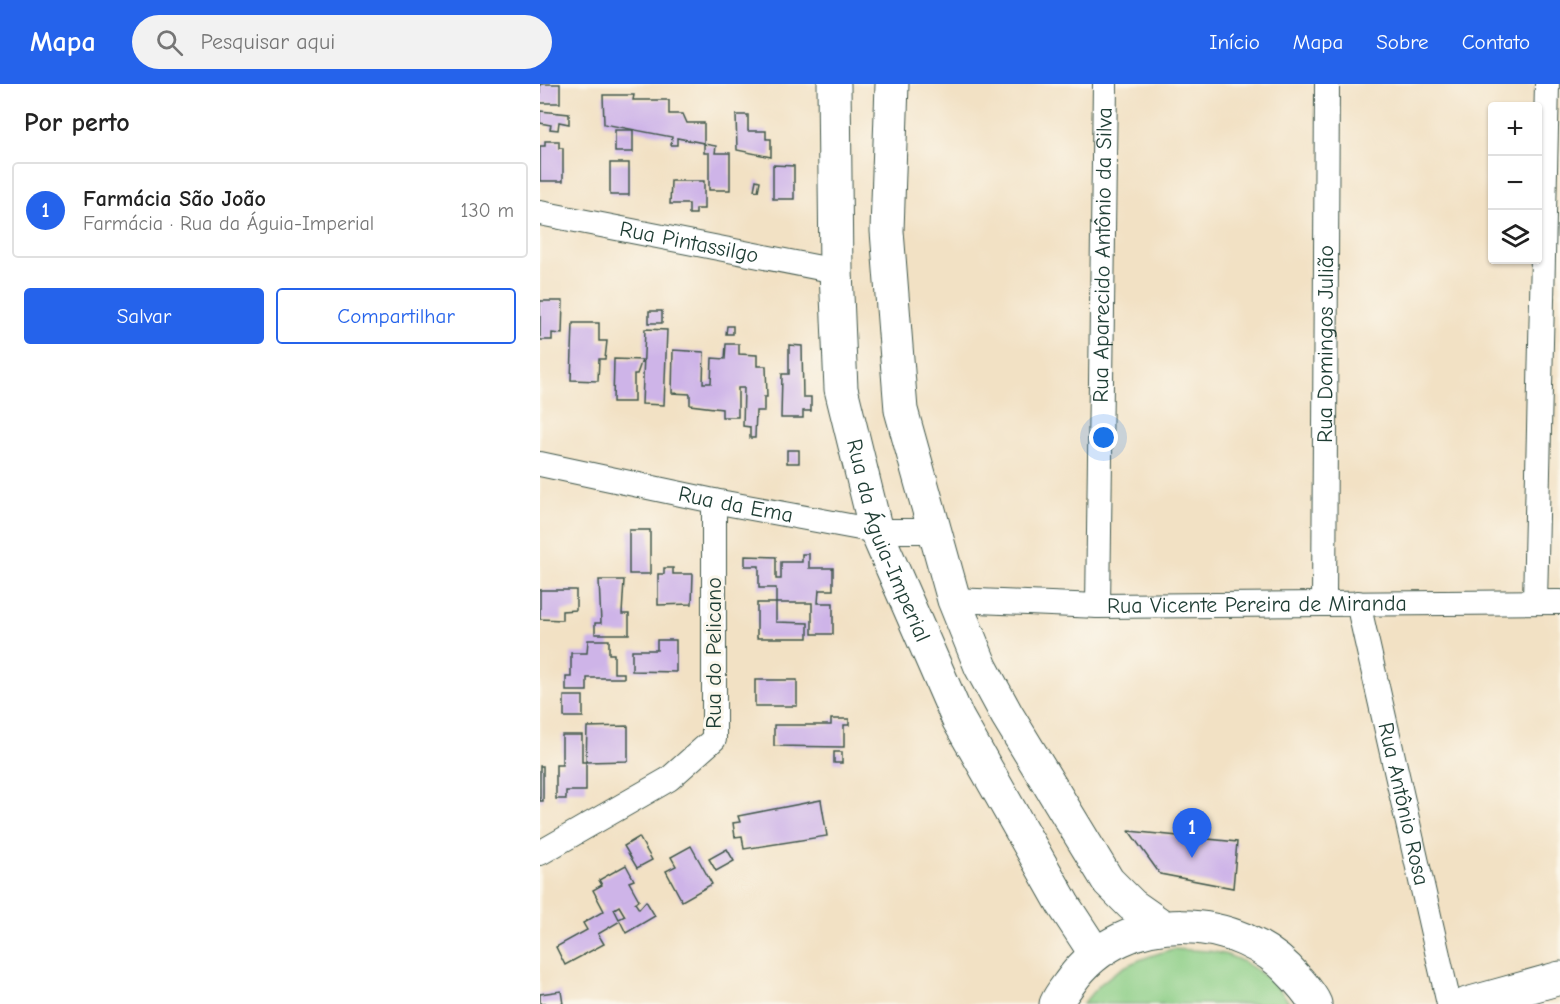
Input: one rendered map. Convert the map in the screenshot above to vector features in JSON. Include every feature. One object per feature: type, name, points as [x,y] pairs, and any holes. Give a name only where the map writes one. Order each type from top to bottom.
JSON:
[{"type":"street","name":"Rua da Águia-Imperial","points":[[834,84],[836,271],[841,389],[876,531],[958,718],[1063,904],[1095,953]]},
{"type":"street","name":"Rua da Águia-Imperial","points":[[892,84],[887,231],[901,410],[954,600],[981,667],[1007,715],[1108,881],[1132,905],[1162,926]]},
{"type":"street","name":"Rua Aparecido Antônio da Silva","points":[[1098,606],[1105,84]]},
{"type":"street","name":"Rua Domingos Julião","points":[[1324,604],[1327,84]]},
{"type":"street","points":[[1535,602],[1550,388],[1552,170],[1547,84]]},
{"type":"street","name":"Rua Pintassilgo","points":[[540,213],[836,271]]},
{"type":"street","name":"Rua da Ema","points":[[540,464],[714,501],[876,531],[933,531]]},
{"type":"street","name":"Rua do Pelicano","points":[[540,853],[669,779],[714,739],[714,501]]},
{"type":"street","name":"Rua Vicente Pereira de Miranda","points":[[954,600],[1098,606],[1560,602]]},
{"type":"street","name":"Rua Antônio Rosa","points":[[1358,603],[1449,1004]]},
{"type":"street","points":[[1056,1004],[1077,972],[1095,953],[1121,940],[1162,926],[1207,927],[1248,940],[1284,963],[1315,1004]]},
{"type":"street","points":[[1467,1004],[1560,978]]},
{"type":"green space","points":[[1173,949],[1215,952],[1247,964],[1276,986],[1290,1004],[1083,1004],[1102,983],[1123,968],[1146,957]]},
{"type":"building","points":[[540,84],[560,84],[560,103],[540,103]]},
{"type":"building","points":[[603,95],[634,95],[633,100],[669,100],[669,114],[683,114],[687,123],[704,123],[704,143],[677,138],[677,145],[671,145],[672,137],[604,124]]},
{"type":"building","points":[[540,111],[569,114],[569,124],[559,122],[558,130],[550,129],[551,125],[540,123]]},
{"type":"building","points":[[736,115],[748,115],[748,131],[766,131],[766,139],[771,139],[771,157],[737,150]]},
{"type":"building","points":[[615,130],[633,130],[633,152],[615,152]]},
{"type":"building","points":[[545,141],[559,141],[559,148],[563,148],[563,181],[540,181],[540,146],[545,146]]},
{"type":"building","points":[[704,144],[716,146],[715,153],[730,153],[730,190],[709,190],[709,153],[704,153]]},
{"type":"building","points":[[610,163],[629,163],[629,195],[610,195]]},
{"type":"building","points":[[773,165],[794,166],[794,199],[773,199]]},
{"type":"building","points":[[756,180],[760,181],[758,191],[754,190]]},
{"type":"building","points":[[671,181],[704,181],[704,209],[696,209],[696,214],[689,214],[689,204],[670,204]]},
{"type":"building","points":[[540,301],[563,301],[562,334],[552,333],[552,340],[540,340]]},
{"type":"building","points":[[649,311],[662,311],[662,323],[649,323]]},
{"type":"building","points":[[573,323],[599,323],[599,341],[607,341],[605,359],[599,359],[598,381],[571,380]]},
{"type":"building","points":[[727,326],[733,326],[733,334],[726,334]]},
{"type":"building","points":[[645,329],[667,330],[664,405],[642,404]]},
{"type":"building","points":[[726,344],[739,344],[739,354],[757,355],[757,366],[766,366],[767,397],[764,397],[764,411],[756,411],[755,438],[750,438],[750,427],[743,426],[744,388],[738,388],[738,417],[722,417],[722,409],[690,405],[690,394],[672,393],[673,350],[704,352],[703,383],[711,383],[712,358],[725,359]]},
{"type":"building","points":[[789,345],[802,346],[803,397],[811,397],[811,411],[803,411],[803,418],[781,418],[782,374],[789,374]]},
{"type":"building","points":[[614,359],[642,360],[637,374],[634,374],[634,402],[613,402]]},
{"type":"building","points":[[787,450],[799,450],[799,463],[787,463]]},
{"type":"building","points":[[629,530],[650,530],[650,574],[629,574]]},
{"type":"building","points":[[802,554],[809,554],[809,568],[833,568],[833,590],[819,590],[818,603],[833,603],[833,634],[812,634],[812,603],[776,603],[776,588],[759,588],[759,566],[745,566],[745,556],[776,557],[776,579],[781,579],[781,562],[802,562]]},
{"type":"building","points":[[664,568],[673,568],[673,574],[693,574],[692,604],[658,605],[658,574],[664,574]]},
{"type":"building","points":[[599,580],[624,580],[622,614],[629,614],[629,634],[595,634],[595,623],[601,623]]},
{"type":"building","points":[[540,590],[576,590],[576,610],[562,611],[562,620],[540,619]]},
{"type":"building","points":[[757,603],[776,603],[776,622],[808,623],[808,638],[757,638]]},
{"type":"building","points":[[588,640],[609,640],[609,654],[614,654],[614,673],[624,673],[624,678],[587,678],[587,691],[566,691],[566,677],[571,677],[571,653],[587,653]]},
{"type":"building","points":[[657,640],[676,640],[676,672],[632,671],[632,650],[657,650]]},
{"type":"building","points":[[755,680],[797,680],[797,706],[755,706]]},
{"type":"building","points":[[564,696],[583,696],[583,717],[564,717]]},
{"type":"building","points":[[831,719],[849,719],[849,725],[844,725],[844,747],[774,746],[774,725],[831,725]]},
{"type":"building","points":[[628,726],[628,761],[586,762],[587,727]]},
{"type":"building","points":[[562,735],[582,735],[582,762],[586,762],[586,791],[566,791],[566,799],[556,799],[556,765],[562,765]]},
{"type":"building","points":[[834,752],[842,752],[842,763],[834,763]]},
{"type":"building","points":[[540,766],[543,766],[543,801],[540,801]]},
{"type":"building","points":[[821,800],[827,836],[744,849],[742,836],[735,837],[733,823],[740,822],[738,816]]},
{"type":"building","points":[[1129,831],[1237,842],[1233,888],[1160,874]]},
{"type":"building","points":[[639,837],[652,860],[637,868],[624,846]]},
{"type":"building","points":[[691,846],[712,884],[682,901],[666,871],[676,866],[671,857]]},
{"type":"building","points":[[727,849],[734,861],[716,871],[709,859]]},
{"type":"building","points":[[626,865],[634,880],[629,882],[639,900],[635,903],[639,909],[646,901],[655,916],[626,933],[620,921],[598,934],[604,944],[565,965],[556,947],[587,930],[583,923],[604,911],[593,890],[602,885],[599,880]],"holes":[[[619,906],[625,916],[619,919],[614,909]]]},
{"type":"building","points":[[561,991],[563,1004],[540,1004],[540,994]]},
{"type":"place","name":"Farmácia São João","points":[[1192,858]]}]
